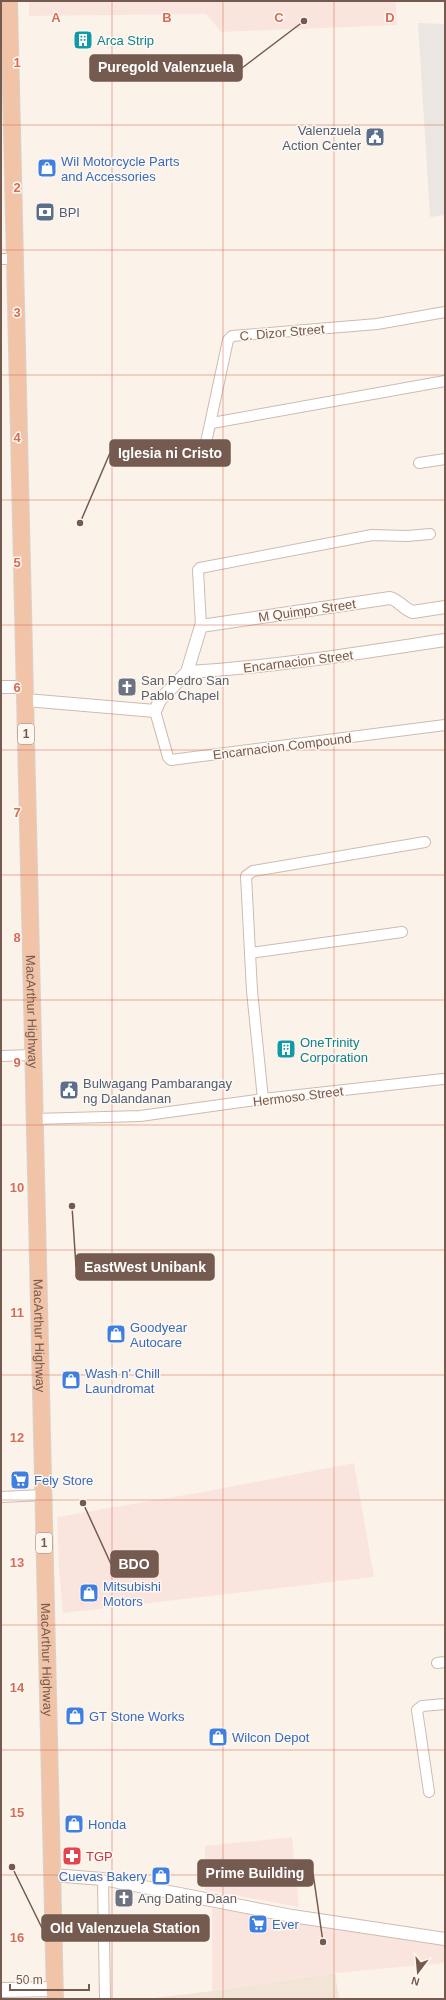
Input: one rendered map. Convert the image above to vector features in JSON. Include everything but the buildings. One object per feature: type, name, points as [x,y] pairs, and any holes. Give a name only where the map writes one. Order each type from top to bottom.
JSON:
[{"type":"highway","name":"MacArthur Highway","points":[[9,1],[8,259],[26,694],[34,1119],[55,1994]]},
{"type":"main road","points":[[1,1990],[55,1994]]},
{"type":"street","name":"C. Dizor Street","points":[[205,447],[212,423],[228,340],[232,336],[377,324],[445,312]]},
{"type":"street","points":[[212,423],[445,381]]},
{"type":"street","points":[[419,463],[445,459]]},
{"type":"street","points":[[1,687],[26,694],[155,711],[160,700],[187,672],[201,626],[198,570],[200,568],[372,535],[407,536],[430,534]]},
{"type":"street","name":"M Quimpo Street","points":[[201,626],[390,598],[398,601],[409,611],[445,606]]},
{"type":"street","name":"Encarnacion Street","points":[[187,672],[320,660],[445,640]]},
{"type":"street","name":"Encarnacion Compound","points":[[155,711],[168,757],[171,760],[445,725]]},
{"type":"street","points":[[264,1099],[252,991],[246,876],[253,871],[425,842]]},
{"type":"street","points":[[250,953],[402,932]]},
{"type":"street","points":[[1,1056],[33,1055]]},
{"type":"street","name":"Hermoso Street","points":[[34,1119],[140,1116],[264,1099],[442,1079]]},
{"type":"street","points":[[1,1497],[43,1495]]},
{"type":"street","points":[[429,1792],[417,1710],[422,1706],[445,1704]]},
{"type":"street","points":[[52,1875],[103,1879],[292,1916],[445,1939]]},
{"type":"street","points":[[103,1879],[106,1999]]},
{"type":"shaded area","points":[[29,1],[396,1],[397,25],[221,32],[206,14],[29,16]]},
{"type":"shaded area","points":[[418,23],[445,24],[445,215],[430,217]]},
{"type":"shaded area","points":[[354,1463],[374,1577],[63,1613],[59,1570],[57,1517],[208,1491]]},
{"type":"shaded area","points":[[292,1837],[299,1907],[205,1890],[205,1846]]},
{"type":"shaded area","points":[[212,1908],[445,1946],[445,1963],[335,1973],[212,1991]]},
{"type":"shaded area","points":[[335,1973],[339,1999],[145,1999],[212,1991]]},
{"type":"place","name":"Puregold Valenzuela","points":[[304,21]]},
{"type":"place","name":"Arca Strip","points":[[83,40]]},
{"type":"place","name":"Valenzuela Action Center","points":[[375,137]]},
{"type":"place","name":"Wil Motorcycle Parts and Accessories","points":[[47,168]]},
{"type":"place","name":"BPI","points":[[45,212]]},
{"type":"place","name":"Iglesia ni Cristo","points":[[80,523]]},
{"type":"place","name":"San Pedro San Pablo Chapel","points":[[127,687]]},
{"type":"place","name":"OneTrinity Corporation","points":[[286,1049]]},
{"type":"place","name":"Bulwagang Pambarangay ng Dalandanan","points":[[69,1090]]},
{"type":"place","name":"EastWest Unibank","points":[[72,1206]]},
{"type":"place","name":"Goodyear Autocare","points":[[116,1334]]},
{"type":"place","name":"Wash n' Chill Laundromat","points":[[71,1380]]},
{"type":"place","name":"Fely Store","points":[[20,1480]]},
{"type":"place","name":"BDO","points":[[83,1503]]},
{"type":"place","name":"Mitsubishi Motors","points":[[89,1593]]},
{"type":"place","name":"GT Stone Works","points":[[75,1716]]},
{"type":"place","name":"Wilcon Depot","points":[[218,1737]]},
{"type":"place","name":"Honda","points":[[74,1824]]},
{"type":"place","name":"TGP","points":[[72,1856]]},
{"type":"place","name":"Old Valenzuela Station","points":[[12,1867]]},
{"type":"place","name":"Cuevas Bakery","points":[[161,1876]]},
{"type":"place","name":"Ang Dating Daan","points":[[124,1898]]},
{"type":"place","name":"Ever","points":[[258,1924]]},
{"type":"place","name":"Prime Building","points":[[323,1942]]}]
